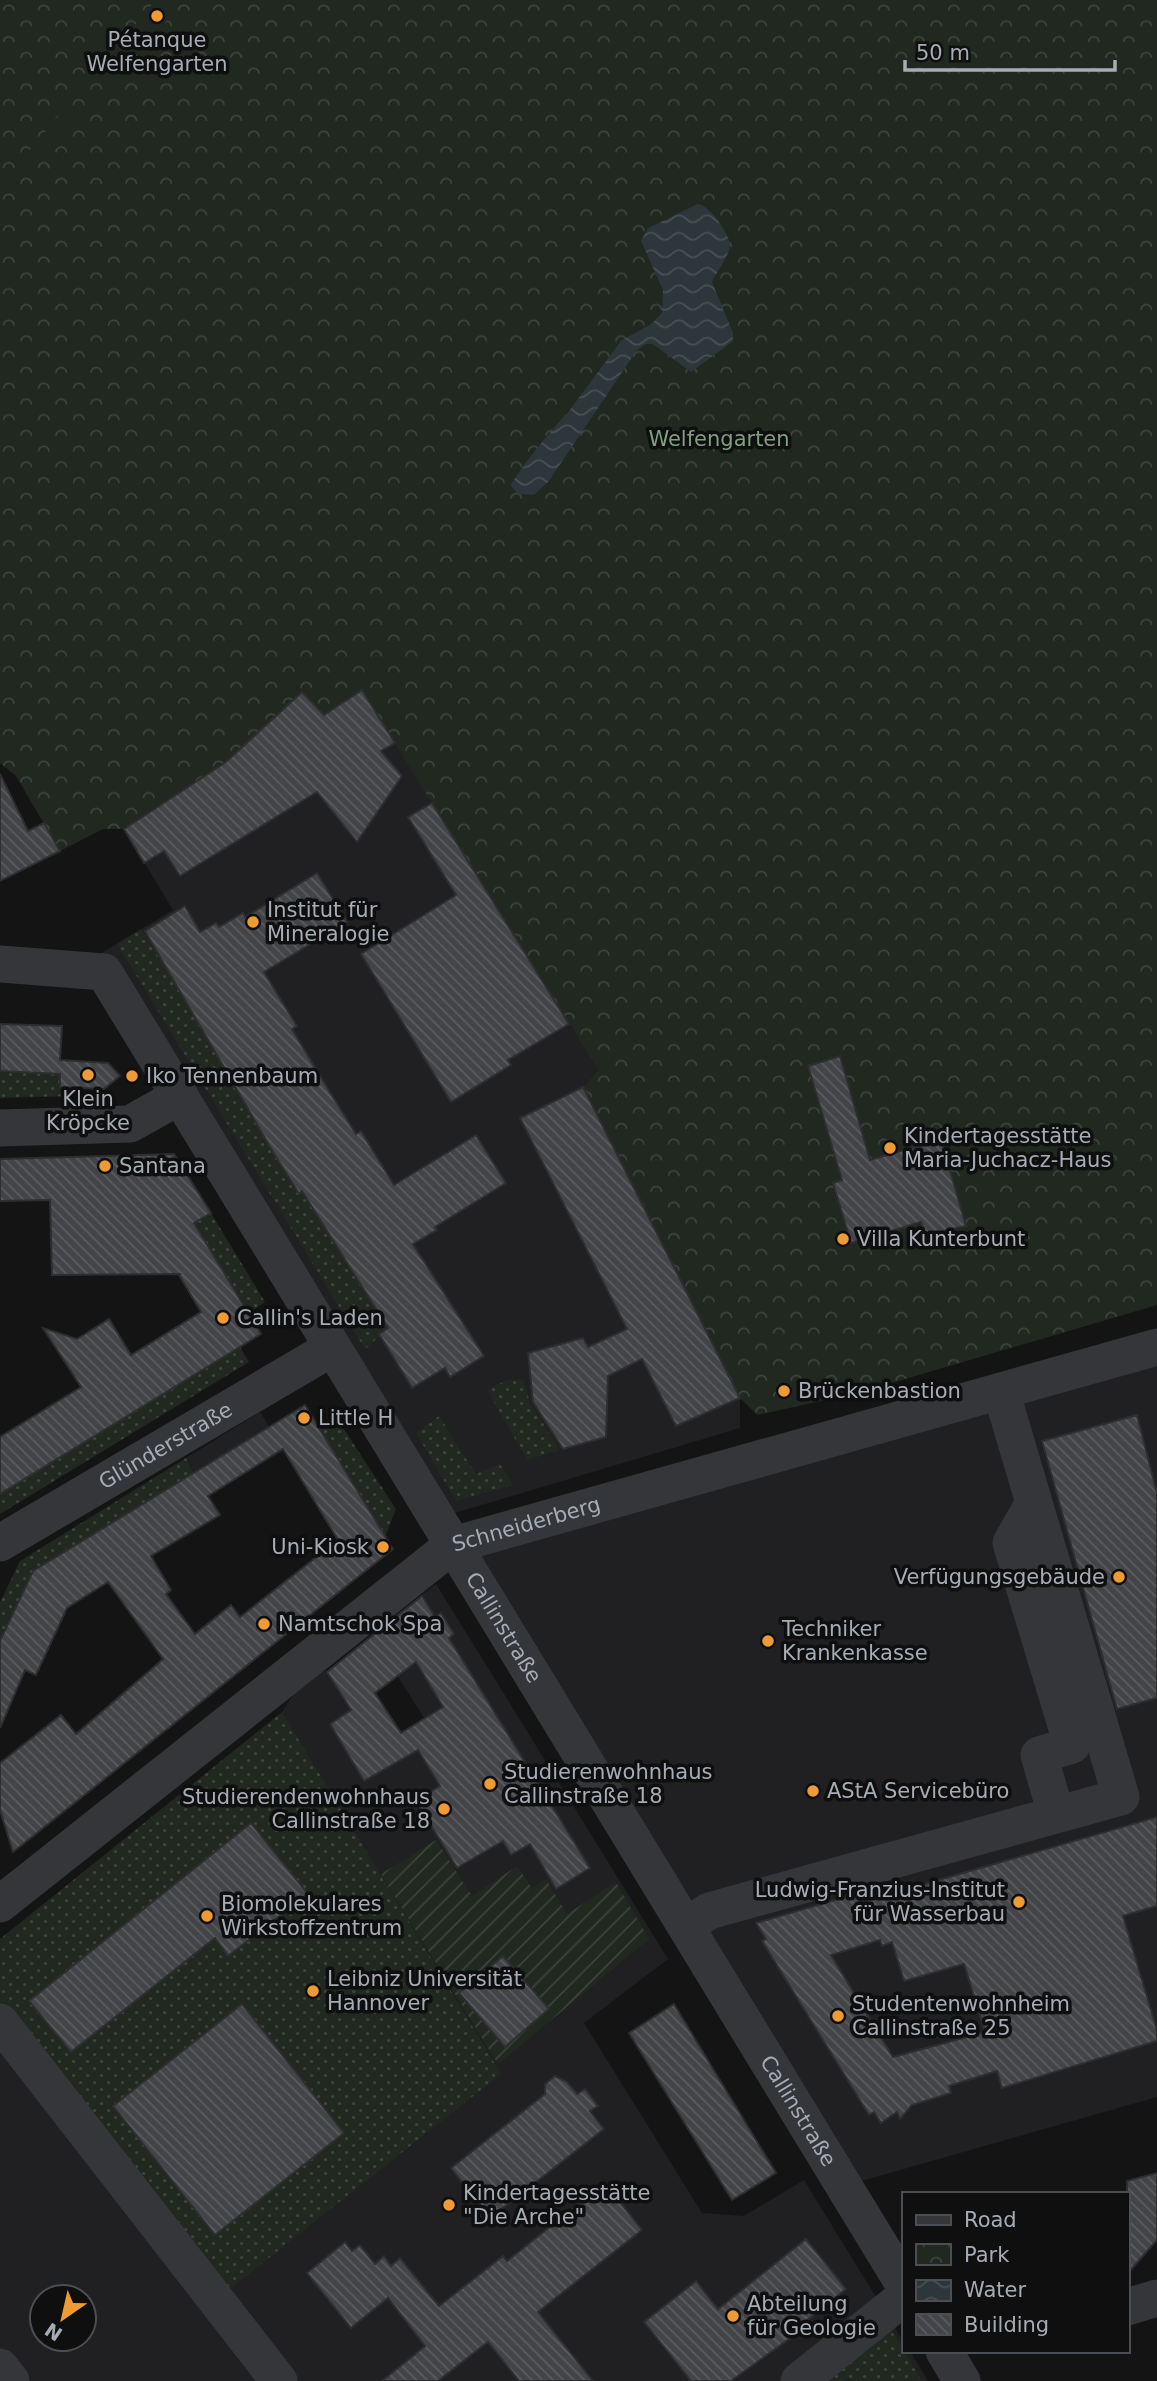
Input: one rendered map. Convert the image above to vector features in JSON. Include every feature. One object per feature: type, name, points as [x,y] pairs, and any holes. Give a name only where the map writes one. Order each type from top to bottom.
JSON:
[{"type":"street","name":"Callinstraße","points":[[0,964],[104,972],[902,2281]]},
{"type":"street","points":[[0,1128],[130,1124],[180,1096]]},
{"type":"street","name":"Schneiderberg","points":[[0,1904],[288,1687],[453,1545],[1157,1347]]},
{"type":"street","name":"Glünderstraße","points":[[0,1543],[332,1348]]},
{"type":"street","points":[[687,1926],[709,1911],[1121,1797],[1087,1740],[1032,1506],[1000,1391]]},
{"type":"street","points":[[1056,1814],[1039,1755],[1087,1740]]},
{"type":"street","points":[[0,2022],[279,2381]]},
{"type":"street","points":[[1129,2305],[1157,2298]]},
{"type":"street","points":[[799,2381],[902,2299]]},
{"type":"street","points":[[0,2367],[11,2381]]},
{"type":"shaded area","points":[[362,690],[598,1070],[583,1087],[740,1398],[740,1428],[435,1519],[95,957],[173,910],[124,829],[226,762],[302,692]]},
{"type":"shaded area","points":[[1157,1347],[1157,2097],[844,2186],[453,1545]]},
{"type":"shaded area","points":[[260,1412],[283,1449],[208,1496],[186,1458]]},
{"type":"shaded area","name":"Leibniz Universität Hannover","points":[[436,1584],[668,1959],[584,2023],[702,2213],[744,2216],[804,2180],[902,2339],[902,2353],[911,2353],[928,2381],[0,2381],[0,1939],[282,1712],[293,1695],[325,1670],[386,1768],[415,1750],[431,1729],[371,1634]]},
{"type":"green space","name":"Welfengarten","points":[[0,0],[1157,0],[1157,1305],[861,1392],[757,1415],[740,1398],[583,1087],[598,1070],[362,691],[324,715],[302,693],[226,762],[124,829],[103,829],[60,851],[16,776],[0,763]]},
{"type":"green space","name":"Pétanque Welfengarten","points":[[156,0],[184,0],[146,45],[130,31]]},
{"type":"green space","name":"Pétanque Welfengarten","points":[[69,103],[81,113],[41,161],[29,151]]},
{"type":"green space","points":[[141,929],[221,1058],[225,1065],[222,1068],[288,1177],[293,1177],[348,1267],[390,1327],[365,1349],[117,944]]},
{"type":"green space","points":[[0,1071],[60,1074],[60,1087],[74,1087],[74,1096],[0,1098]]},
{"type":"green space","points":[[211,1213],[265,1302],[249,1313],[194,1223]]},
{"type":"green space","points":[[240,1347],[249,1362],[0,1514],[0,1494]]},
{"type":"green space","points":[[523,1379],[530,1403],[560,1450],[527,1460],[487,1390],[507,1380]]},
{"type":"green space","points":[[439,1416],[476,1474],[500,1464],[513,1485],[456,1501],[416,1433]]},
{"type":"green space","points":[[338,1420],[396,1509],[385,1537],[320,1430]]},
{"type":"green space","points":[[186,1458],[194,1473],[33,1571],[0,1641],[0,1602],[20,1561]]},
{"type":"green space","points":[[282,1712],[501,2074],[226,2292],[0,2009],[0,1939]]},
{"type":"green space","points":[[436,1840],[472,1896],[517,1866],[532,1888],[546,1879],[567,1914],[616,1882],[649,1939],[498,2064],[381,1874]]},
{"type":"green space","points":[[891,2330],[902,2348],[902,2353],[905,2353],[922,2381],[852,2381],[849,2377],[843,2381],[828,2381]]},
{"type":"water","points":[[698,204],[713,214],[729,241],[727,255],[712,282],[733,333],[733,341],[691,372],[653,344],[646,344],[637,350],[549,481],[534,495],[518,494],[511,486],[518,473],[566,415],[621,341],[651,324],[662,313],[663,290],[641,241],[648,228]]},
{"type":"building","points":[[362,690],[395,743],[381,751],[402,776],[357,842],[317,792],[180,876],[164,851],[144,863],[124,829],[226,762],[302,692],[324,715]]},
{"type":"building","points":[[0,774],[28,831],[44,823],[60,851],[0,881]]},
{"type":"building","points":[[432,803],[569,1024],[508,1060],[511,1065],[451,1102],[361,954],[456,895],[408,817]]},
{"type":"building","points":[[317,873],[347,922],[264,972],[297,1026],[292,1029],[328,1089],[356,1134],[361,1131],[394,1185],[476,1135],[506,1183],[435,1227],[437,1230],[413,1244],[484,1356],[450,1377],[445,1368],[412,1388],[379,1334],[388,1328],[302,1191],[299,1194],[270,1147],[145,931],[185,906],[200,932],[216,923],[219,927],[243,913],[245,917]]},
{"type":"building","points":[[0,1024],[62,1026],[60,1060],[108,1063],[120,1076],[104,1089],[60,1087],[60,1074],[0,1071]]},
{"type":"building","points":[[840,1056],[870,1160],[941,1139],[966,1226],[925,1235],[921,1222],[851,1243],[833,1183],[842,1180],[808,1066]]},
{"type":"building","points":[[583,1087],[740,1398],[676,1426],[642,1359],[608,1376],[606,1437],[563,1449],[533,1402],[528,1353],[583,1338],[588,1347],[627,1329],[520,1118]]},
{"type":"building","points":[[174,1154],[211,1213],[194,1223],[261,1334],[0,1494],[0,1437],[81,1387],[43,1328],[77,1339],[109,1319],[131,1355],[201,1312],[179,1275],[181,1274],[52,1275],[50,1200],[0,1201],[0,1159]]},
{"type":"building","points":[[305,1405],[393,1549],[13,1852],[0,1810],[0,1763],[61,1715],[76,1734],[163,1659],[108,1582],[67,1608],[36,1675],[25,1670],[0,1728],[0,1641],[33,1571]],"holes":[[[283,1449],[338,1540],[240,1617],[231,1605],[195,1634],[166,1594],[171,1590],[151,1556],[220,1515],[208,1496]]]},
{"type":"building","name":"Verfügungsgebäude","points":[[1137,1415],[1157,1493],[1157,1698],[1117,1709],[1042,1441]]},
{"type":"building","points":[[422,1596],[435,1617],[441,1613],[454,1634],[449,1638],[590,1868],[556,1889],[530,1844],[511,1855],[503,1841],[457,1868],[416,1801],[440,1786],[418,1750],[364,1781],[330,1724],[351,1710],[327,1672]],"holes":[[[416,1662],[443,1707],[401,1733],[375,1693]]]},
{"type":"building","points":[[1157,1817],[1157,1906],[1123,1916],[1157,2030],[1157,2041],[1002,2088],[997,2071],[949,2086],[951,2093],[912,2105],[900,2119],[897,2112],[881,2123],[874,2112],[869,2115],[762,1941],[766,1939],[756,1923],[856,1894],[859,1903]],"holes":[[[880,1940],[882,1946],[892,1942],[904,1981],[964,1964],[985,2032],[893,2057],[831,1955]]]},
{"type":"building","name":"Biomolekulares Wirkstoffzentrum","points":[[251,1823],[308,1894],[228,1956],[215,1938],[71,2052],[29,2001]]},
{"type":"building","points":[[503,1956],[549,2009],[505,2047],[459,1993]]},
{"type":"building","points":[[242,2004],[344,2133],[215,2235],[113,2106]]},
{"type":"building","points":[[674,2004],[776,2173],[732,2200],[629,2033]]},
{"type":"building","points":[[555,2076],[567,2082],[577,2094],[585,2089],[598,2106],[590,2111],[604,2129],[490,2218],[451,2168],[545,2094],[545,2084]]},
{"type":"building","points":[[1157,2173],[1157,2240],[1129,2272],[1129,2192],[1127,2181]]},
{"type":"building","points":[[605,2183],[642,2230],[538,2312],[593,2381],[519,2381],[488,2342],[438,2381],[382,2381],[425,2346],[388,2298],[351,2328],[307,2273],[345,2242],[352,2251],[360,2245],[375,2264],[384,2256],[391,2266],[400,2258],[439,2306],[503,2256],[507,2261]]},
{"type":"building","name":"Abteilung für Geologie","points":[[806,2239],[846,2289],[794,2331],[796,2334],[731,2381],[691,2381],[644,2322],[696,2281],[718,2309]]},
{"type":"place","name":"Pétanque Welfengarten","points":[[157,16]]},
{"type":"place","name":"Institut für Mineralogie","points":[[253,922]]},
{"type":"place","name":"Klein Kröpcke","points":[[88,1075]]},
{"type":"place","name":"Iko Tennenbaum","points":[[132,1076]]},
{"type":"place","name":"Kindertagesstätte Maria-Juchacz-Haus","points":[[890,1148]]},
{"type":"place","name":"Santana","points":[[105,1166]]},
{"type":"place","name":"Villa Kunterbunt","points":[[843,1239]]},
{"type":"place","name":"Callin's Laden","points":[[223,1318]]},
{"type":"place","name":"Brückenbastion","points":[[784,1391]]},
{"type":"place","name":"Little H","points":[[304,1418]]},
{"type":"place","name":"Uni-Kiosk","points":[[383,1547]]},
{"type":"place","name":"Verfügungsgebäude","points":[[1119,1577]]},
{"type":"place","name":"Namtschok Spa","points":[[264,1624]]},
{"type":"place","name":"Techniker Krankenkasse","points":[[768,1641]]},
{"type":"place","name":"Studierenwohnhaus Callinstraße 18","points":[[490,1784]]},
{"type":"place","name":"AStA Servicebüro","points":[[813,1791]]},
{"type":"place","name":"Studierendenwohnhaus Callinstraße 18","points":[[444,1809]]},
{"type":"place","name":"Ludwig-Franzius-Institut für Wasserbau","points":[[1019,1902]]},
{"type":"place","name":"Biomolekulares Wirkstoffzentrum","points":[[207,1916]]},
{"type":"place","name":"Leibniz Universität Hannover","points":[[313,1991]]},
{"type":"place","name":"Studentenwohnheim Callinstraße 25","points":[[838,2016]]},
{"type":"place","name":"Kindertagesstätte \"Die Arche\"","points":[[449,2205]]},
{"type":"place","name":"Abteilung für Geologie","points":[[733,2316]]}]
